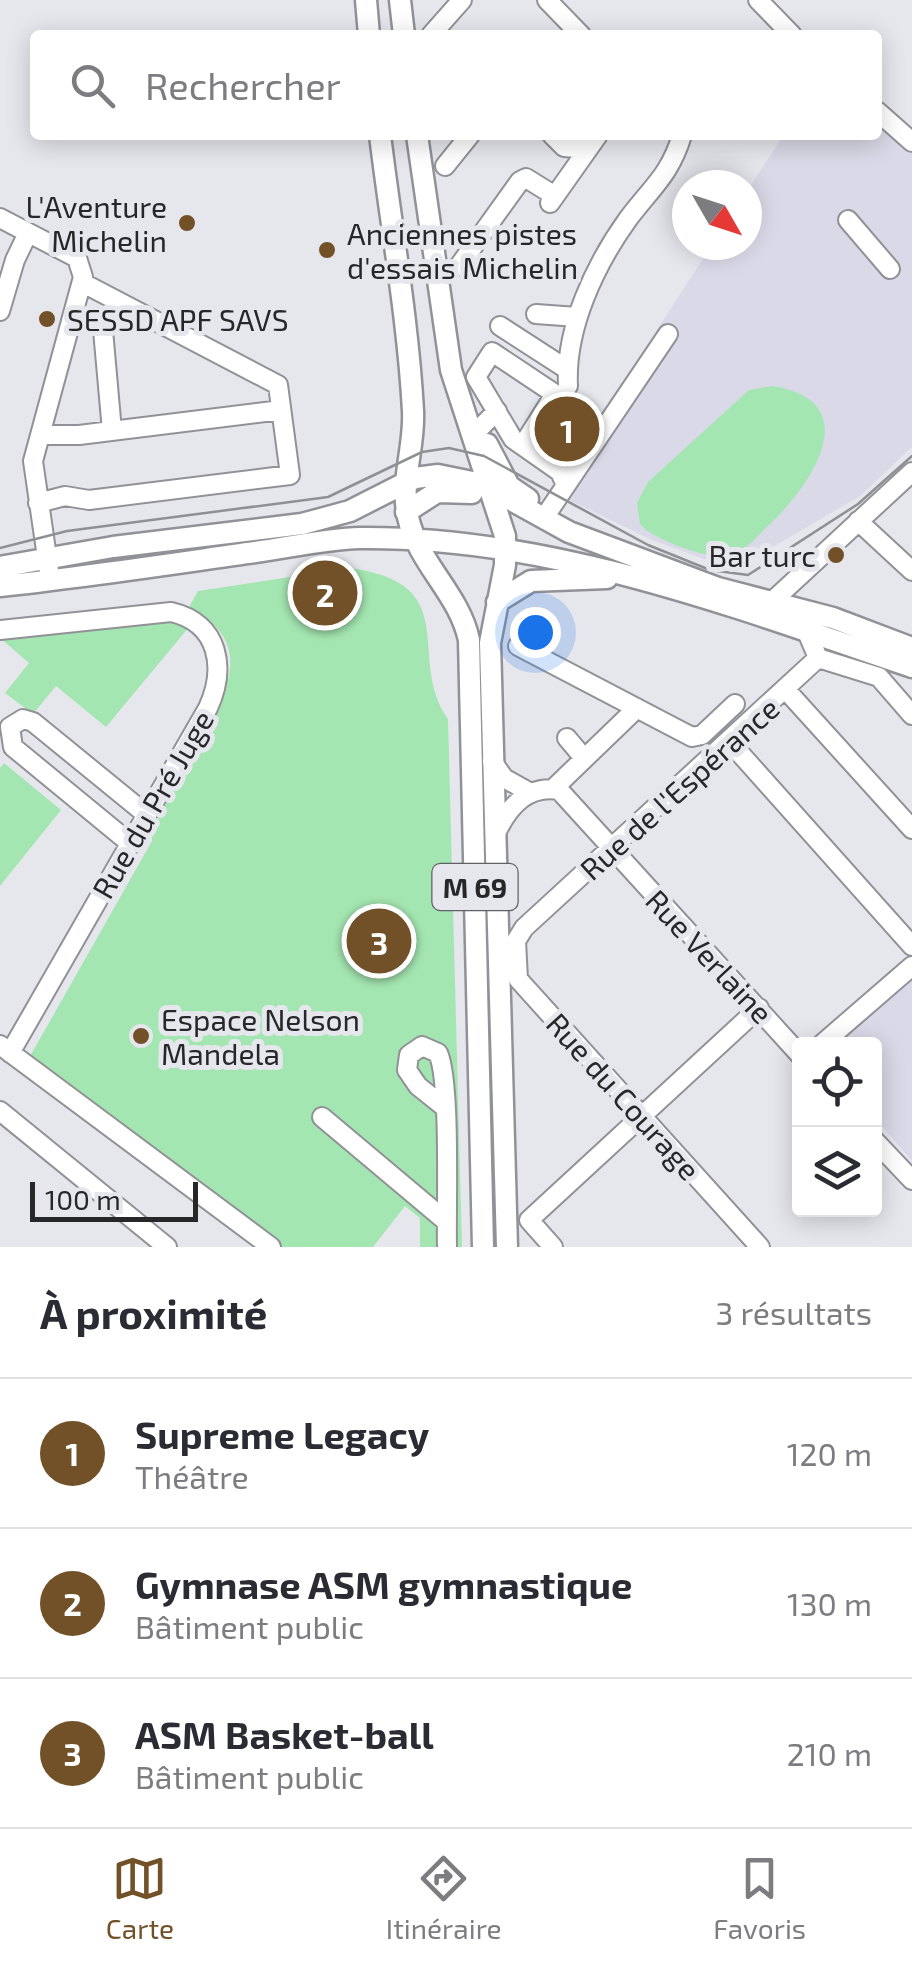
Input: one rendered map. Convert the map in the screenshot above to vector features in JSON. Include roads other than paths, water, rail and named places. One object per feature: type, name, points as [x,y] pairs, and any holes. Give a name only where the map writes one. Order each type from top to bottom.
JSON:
[{"type":"main road","points":[[366,0],[368,30]]},
{"type":"main road","points":[[400,0],[403,30]]},
{"type":"main road","name":"M 69","points":[[381,140],[413,408],[404,482],[411,528],[459,607],[469,640],[483,1247]]},
{"type":"main road","name":"M 69","points":[[418,140],[451,370],[465,422],[498,507],[506,552],[490,644],[507,1247]]},
{"type":"main road","points":[[451,370],[509,486],[548,512],[569,532]]},
{"type":"main road","points":[[0,568],[45,552],[113,548],[335,516],[404,482],[438,475],[473,481],[498,507],[763,609],[807,632],[912,667]]},
{"type":"main road","points":[[411,528],[446,490],[469,492],[573,548],[618,552]]},
{"type":"main road","points":[[333,540],[371,528],[411,528],[475,536],[498,507]]},
{"type":"main road","points":[[0,586],[363,538],[411,528],[763,609],[805,610],[912,648]]},
{"type":"main road","points":[[363,538],[435,572]]},
{"type":"main road","points":[[498,602],[531,581],[624,576]]},
{"type":"street","points":[[435,30],[462,0]]},
{"type":"street","points":[[547,0],[577,30]]},
{"type":"street","points":[[758,0],[786,28]]},
{"type":"street","points":[[882,115],[912,142]]},
{"type":"street","points":[[445,166],[466,140]]},
{"type":"street","points":[[557,140],[564,147],[593,142]]},
{"type":"street","points":[[500,326],[568,378],[577,316],[618,234],[672,167],[680,140]]},
{"type":"street","points":[[459,266],[520,181],[526,178],[552,200],[593,142]]},
{"type":"street","points":[[0,218],[26,237]]},
{"type":"street","points":[[848,220],[890,269]]},
{"type":"street","points":[[0,230],[77,258],[82,276],[33,469],[52,581]]},
{"type":"street","points":[[0,311],[26,237]]},
{"type":"street","points":[[38,504],[65,496],[89,500],[290,475],[278,385],[82,276]]},
{"type":"street","points":[[536,314],[577,316]]},
{"type":"street","points":[[71,329],[108,330],[112,431]]},
{"type":"street","points":[[548,512],[668,334]]},
{"type":"street","points":[[523,445],[555,394],[492,352],[476,377],[513,439],[560,472],[565,483]]},
{"type":"street","points":[[40,435],[112,431],[281,410]]},
{"type":"street","points":[[477,421],[497,411]]},
{"type":"street","points":[[763,609],[912,472]]},
{"type":"street","points":[[858,521],[912,571]]},
{"type":"street","points":[[0,577],[22,573],[45,552]]},
{"type":"street","points":[[790,586],[792,596],[805,610]]},
{"type":"street","name":"Rue du Pré Juge","points":[[2,633],[161,611],[188,618],[209,635],[219,666],[217,690],[131,844],[3,1049]]},
{"type":"street","points":[[807,632],[818,658],[880,677],[912,715]]},
{"type":"street","points":[[518,646],[696,738],[735,704]]},
{"type":"street","name":"Rue de l'Espérance","points":[[518,935],[787,691],[818,658]]},
{"type":"street","points":[[787,691],[912,829]]},
{"type":"street","points":[[497,831],[511,808],[529,792],[553,788],[637,708]]},
{"type":"street","points":[[131,844],[13,747],[10,727],[23,719],[33,722],[147,815]]},
{"type":"street","points":[[567,738],[583,757]]},
{"type":"street","points":[[729,741],[912,946]]},
{"type":"street","points":[[492,760],[504,778],[529,792]]},
{"type":"street","name":"Rue Verlaine","points":[[553,788],[562,793],[792,1046]]},
{"type":"street","name":"Rue du Courage","points":[[518,935],[518,979],[760,1247]]},
{"type":"street","points":[[830,1037],[912,966]]},
{"type":"street","points":[[553,1247],[529,1220],[759,1008]]},
{"type":"street","points":[[3,1049],[271,1247]]},
{"type":"street","points":[[444,1106],[448,1247]]},
{"type":"street","points":[[0,1110],[167,1247]]},
{"type":"street","points":[[322,1118],[447,1222]]},
{"type":"street","points":[[882,1148],[912,1180]]},
{"type":"tram line","points":[[0,548],[67,531],[328,497],[422,452],[449,448],[484,456],[648,545],[710,570],[748,575],[858,504],[912,456]]},
{"type":"place","name":"L'Aventure Michelin","points":[[187,223]]},
{"type":"place","name":"Anciennes pistes d'essais Michelin","points":[[327,250]]},
{"type":"place","name":"SESSD APF SAVS","points":[[47,319]]},
{"type":"place","name":"Supreme Legacy","points":[[567,429]]},
{"type":"place","name":"Bar turc","points":[[836,555]]},
{"type":"place","name":"Gymnase ASM gymnastique","points":[[325,593]]},
{"type":"place","name":"ASM Basket-ball","points":[[379,941]]},
{"type":"place","name":"Espace Nelson Mandela","points":[[141,1036]]}]
